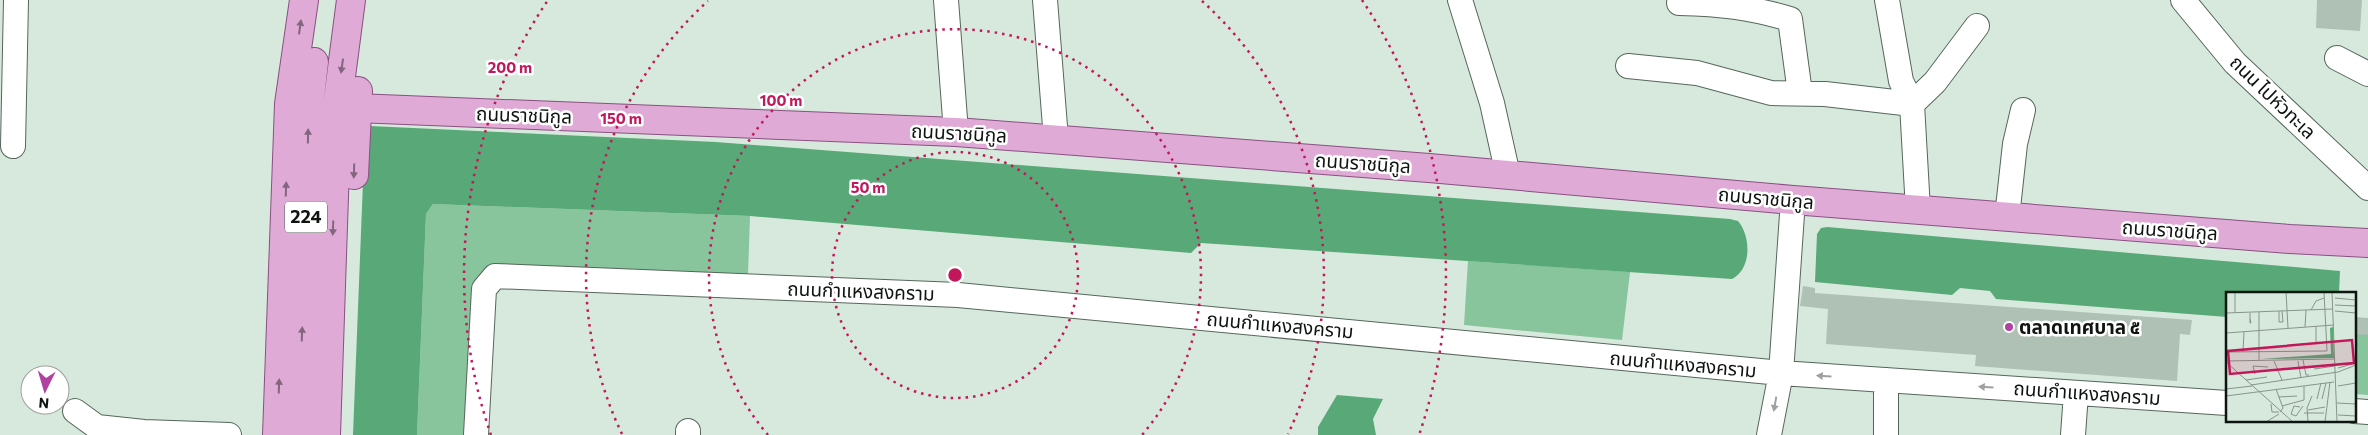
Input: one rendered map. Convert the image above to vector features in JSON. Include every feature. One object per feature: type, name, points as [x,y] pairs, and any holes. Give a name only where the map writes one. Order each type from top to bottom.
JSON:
[{"type":"main road","points":[[277,435],[290,104],[304,0]]},
{"type":"main road","name":"224","points":[[299,435],[309,106],[322,0]]},
{"type":"main road","points":[[326,435],[337,107],[351,0]]},
{"type":"main road","points":[[345,435],[356,108],[368,0]]},
{"type":"main road","name":"ถนนราชนิกูล","points":[[356,108],[956,132],[1508,175],[2007,217],[2290,239],[2368,243]]},
{"type":"street","points":[[13,146],[16,0]]},
{"type":"street","points":[[946,0],[956,132]]},
{"type":"street","points":[[1045,0],[1056,139]]},
{"type":"street","points":[[1460,0],[1492,103],[1508,175]]},
{"type":"street","points":[[1887,0],[1901,81],[1912,104],[1918,210]]},
{"type":"street","name":"ถนน ไปหัวทะเล","points":[[2183,0],[2235,63],[2368,188]]},
{"type":"street","points":[[1679,3],[1727,4],[1790,19],[1800,93]]},
{"type":"street","points":[[1628,66],[1697,73],[1771,93],[1800,93],[1912,104],[1935,82],[1977,26]]},
{"type":"street","points":[[2337,58],[2368,74]]},
{"type":"street","points":[[2007,217],[2015,144],[2023,110]]},
{"type":"street","points":[[1770,435],[1781,374],[1793,200]]},
{"type":"street","name":"ถนนกำแหงสงคราม","points":[[476,435],[484,289],[495,276],[958,295],[1781,374],[2226,403]]},
{"type":"street","points":[[1886,380],[1886,435]]},
{"type":"street","points":[[2072,435],[2076,393]]},
{"type":"street","points":[[75,411],[97,427],[144,432],[229,435]]},
{"type":"shaded area","points":[[370,126],[716,142],[1730,219],[1738,221],[1742,227],[1747,243],[1747,252],[1743,268],[1732,279],[1201,243],[1191,253],[750,216],[433,204],[426,214],[417,435],[353,435],[365,131]]},
{"type":"shaded area","points":[[433,204],[750,216],[748,275],[498,266],[471,435],[417,435],[426,214]]},
{"type":"shaded area","points":[[1821,228],[2340,271],[2339,292],[2226,292],[2226,317],[1996,299],[1990,291],[1960,288],[1952,295],[1815,282],[1817,234]]},
{"type":"shaded area","points":[[1468,261],[1630,272],[1622,340],[1464,325]]},
{"type":"shaded area","points":[[2356,328],[2368,329],[2368,395],[2356,394]]},
{"type":"shaded area","points":[[1337,395],[1383,399],[1373,419],[1376,435],[1318,435],[1318,427]]},
{"type":"building","points":[[2317,0],[2362,0],[2360,31],[2316,28]]},
{"type":"building","name":"ตลาดเทศบาล ๕","points":[[1803,286],[1815,288],[1815,293],[2192,320],[2190,335],[2180,334],[2177,381],[1975,366],[1976,355],[1826,344],[1828,309],[1800,306]]},
{"type":"building","points":[[2356,317],[2368,318],[2368,335],[2356,334]]},
{"type":"place","name":"ตลาดเทศบาล ๕","points":[[2009,327]]}]
